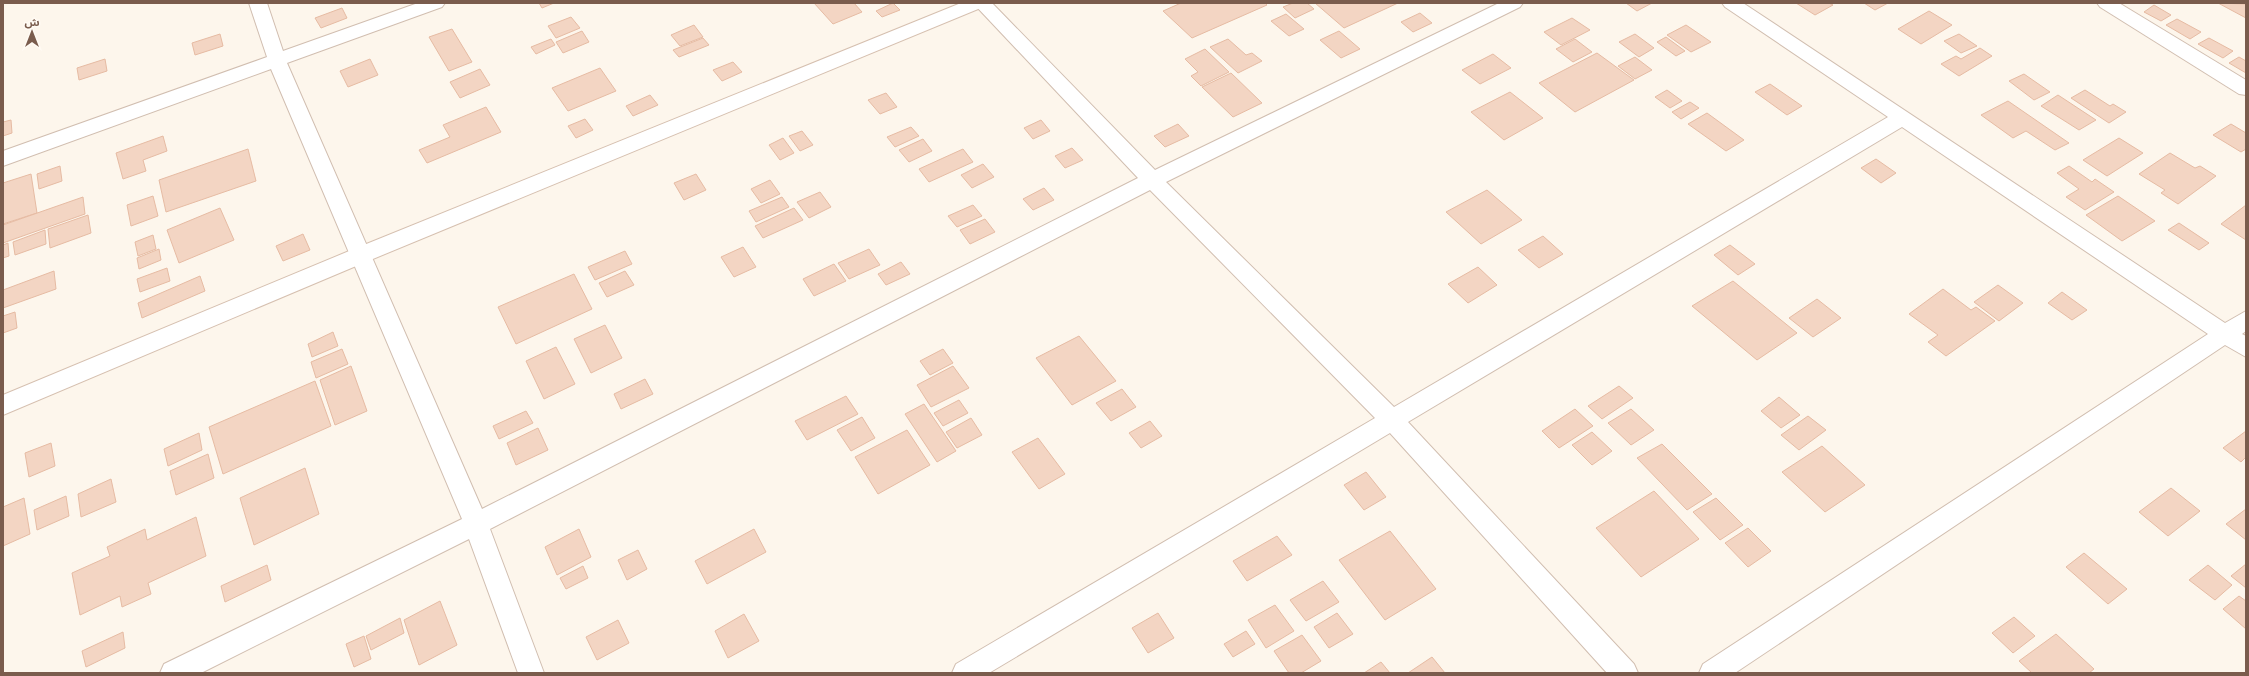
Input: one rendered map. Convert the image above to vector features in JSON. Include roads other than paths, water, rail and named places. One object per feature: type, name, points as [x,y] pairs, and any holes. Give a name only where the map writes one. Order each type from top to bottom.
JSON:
[{"type":"street","points":[[258,3],[277,61],[476,524],[532,673]]},
{"type":"street","points":[[3,159],[436,3]]},
{"type":"street","points":[[3,405],[361,255],[977,3]]},
{"type":"street","points":[[982,3],[1152,180],[1392,420],[1625,673]]},
{"type":"street","points":[[172,673],[476,524],[1152,180],[1514,3]]},
{"type":"street","points":[[1731,3],[2246,348]]},
{"type":"street","points":[[2106,3],[2246,89]]},
{"type":"street","points":[[965,673],[1902,117]]},
{"type":"street","points":[[1712,673],[2246,320]]}]
